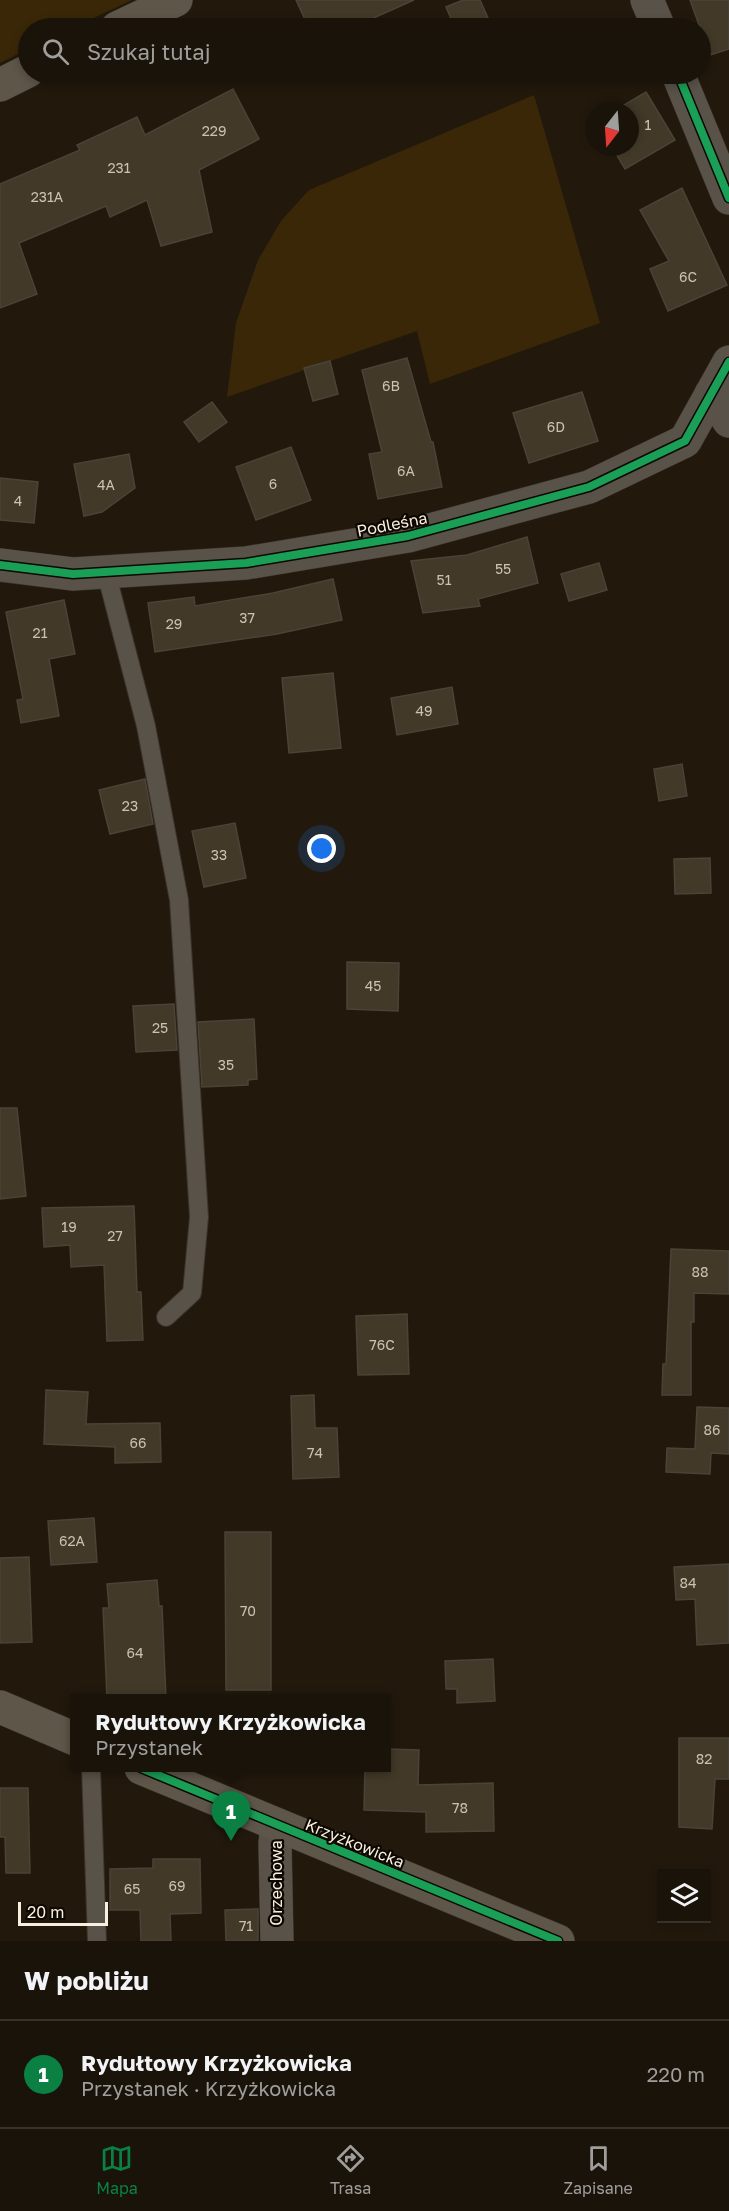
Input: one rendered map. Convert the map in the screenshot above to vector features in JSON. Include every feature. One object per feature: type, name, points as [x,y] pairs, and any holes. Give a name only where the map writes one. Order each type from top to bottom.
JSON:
[{"type":"street","points":[[138,18],[176,0]]},
{"type":"street","points":[[647,0],[655,18]]},
{"type":"street","points":[[0,85],[18,76]]},
{"type":"street","points":[[682,84],[729,198]]},
{"type":"street","name":"Podleśna","points":[[0,566],[73,574],[246,563],[408,536],[589,487],[685,441],[729,362]]},
{"type":"street","points":[[711,394],[729,421]]},
{"type":"street","points":[[0,1707],[70,1737]]},
{"type":"street","name":"Krzyżkowicka","points":[[153,1772],[558,1941]]},
{"type":"street","name":"Orzechowa","points":[[277,1825],[275,1842],[277,1941]]},
{"type":"lane","points":[[106,572],[146,726],[179,900],[199,1218],[192,1293],[166,1317]]},
{"type":"lane","points":[[91,1772],[97,1941]]},
{"type":"shaded area","points":[[0,0],[132,0],[93,18],[18,18],[18,54],[0,63]]},
{"type":"shaded area","points":[[534,95],[600,323],[430,384],[417,331],[227,397],[236,323],[258,260],[281,221],[309,190]]},
{"type":"building","points":[[296,0],[414,0],[374,18],[304,18]]},
{"type":"building","points":[[463,0],[480,0],[488,18],[451,18],[446,7]]},
{"type":"building","points":[[690,0],[729,0],[729,49],[711,55],[711,18],[697,18]]},
{"type":"building","points":[[233,89],[259,139],[199,170],[212,232],[161,246],[147,200],[110,217],[106,206],[19,243],[37,294],[0,308],[0,184],[80,150],[77,145],[137,117],[145,135]]},
{"type":"building","points":[[646,92],[675,140],[625,169],[617,156],[639,156],[639,102],[629,102]]},
{"type":"building","points":[[682,188],[727,285],[668,311],[650,269],[669,261],[640,210]]},
{"type":"building","points":[[407,358],[431,442],[433,442],[442,487],[378,499],[369,454],[382,452],[362,370]]},
{"type":"building","points":[[330,361],[338,394],[313,401],[304,368]]},
{"type":"building","points":[[582,392],[598,441],[529,463],[513,413]]},
{"type":"building","points":[[212,402],[227,422],[199,442],[184,422]]},
{"type":"building","points":[[291,447],[311,500],[256,520],[236,467]]},
{"type":"building","points":[[129,454],[135,488],[102,512],[84,516],[74,464]]},
{"type":"building","points":[[0,478],[38,482],[34,523],[0,520]]},
{"type":"building","points":[[527,537],[538,583],[478,599],[480,606],[423,613],[411,561],[467,555]]},
{"type":"building","points":[[599,563],[607,590],[569,601],[561,574]]},
{"type":"building","points":[[333,579],[342,620],[277,634],[155,652],[148,603],[194,597],[195,606],[273,593]]},
{"type":"building","points":[[64,600],[75,654],[49,659],[59,716],[21,723],[17,700],[23,699],[6,612]]},
{"type":"building","points":[[333,673],[341,748],[289,753],[282,678]]},
{"type":"building","points":[[452,687],[458,724],[397,735],[391,698]]},
{"type":"building","points":[[682,764],[687,796],[659,801],[654,769]]},
{"type":"building","points":[[145,779],[153,824],[110,834],[99,790]]},
{"type":"building","points":[[235,823],[246,878],[204,887],[192,831]]},
{"type":"building","points":[[710,858],[711,893],[675,894],[674,859]]},
{"type":"building","points":[[347,962],[399,963],[398,1011],[347,1009]]},
{"type":"building","points":[[174,1004],[177,1050],[136,1052],[133,1006]]},
{"type":"building","points":[[254,1019],[257,1079],[248,1080],[248,1085],[202,1087],[198,1022]]},
{"type":"building","points":[[0,1108],[17,1108],[26,1196],[0,1199]]},
{"type":"building","points":[[134,1206],[137,1292],[141,1292],[143,1340],[107,1341],[104,1265],[71,1267],[70,1245],[44,1247],[42,1208]]},
{"type":"building","points":[[671,1249],[729,1251],[729,1294],[694,1293],[694,1322],[691,1322],[691,1395],[662,1395],[663,1364],[666,1364]]},
{"type":"building","points":[[407,1314],[409,1374],[358,1375],[356,1316]]},
{"type":"building","points":[[46,1390],[88,1392],[86,1424],[160,1423],[161,1462],[115,1463],[115,1447],[44,1444]]},
{"type":"building","points":[[314,1395],[315,1428],[337,1428],[339,1477],[293,1479],[291,1396]]},
{"type":"building","points":[[697,1407],[729,1408],[729,1454],[711,1453],[710,1474],[666,1472],[667,1448],[695,1449]]},
{"type":"building","points":[[94,1518],[97,1562],[51,1565],[48,1521]]},
{"type":"building","points":[[225,1532],[271,1532],[271,1690],[226,1690]]},
{"type":"building","points":[[29,1557],[32,1642],[0,1643],[0,1558]]},
{"type":"building","points":[[729,1564],[729,1643],[697,1645],[695,1599],[676,1600],[674,1567]]},
{"type":"building","points":[[157,1580],[159,1606],[162,1606],[166,1694],[107,1694],[103,1608],[109,1608],[107,1584]]},
{"type":"building","points":[[493,1659],[495,1701],[457,1703],[457,1689],[446,1689],[445,1661]]},
{"type":"building","points":[[679,1738],[729,1738],[729,1779],[715,1779],[712,1829],[679,1827]]},
{"type":"building","points":[[391,1749],[419,1750],[418,1785],[493,1783],[494,1831],[426,1832],[426,1812],[364,1810],[365,1772],[391,1772]]},
{"type":"building","points":[[0,1788],[28,1788],[30,1873],[6,1873],[5,1837],[0,1837]]},
{"type":"building","points":[[153,1859],[200,1859],[201,1913],[170,1914],[171,1941],[141,1941],[140,1910],[110,1910],[110,1869],[153,1868]]},
{"type":"building","points":[[258,1909],[258,1941],[226,1941],[225,1910]]},
{"type":"cycle path","points":[[682,84],[729,198]]},
{"type":"cycle path","points":[[0,565],[73,574],[246,563],[408,536],[589,487],[685,441],[729,362]]},
{"type":"cycle path","points":[[151,1772],[558,1941]]},
{"type":"place","name":"Rydułtowy Krzyżkowicka","points":[[231,1841]]}]
